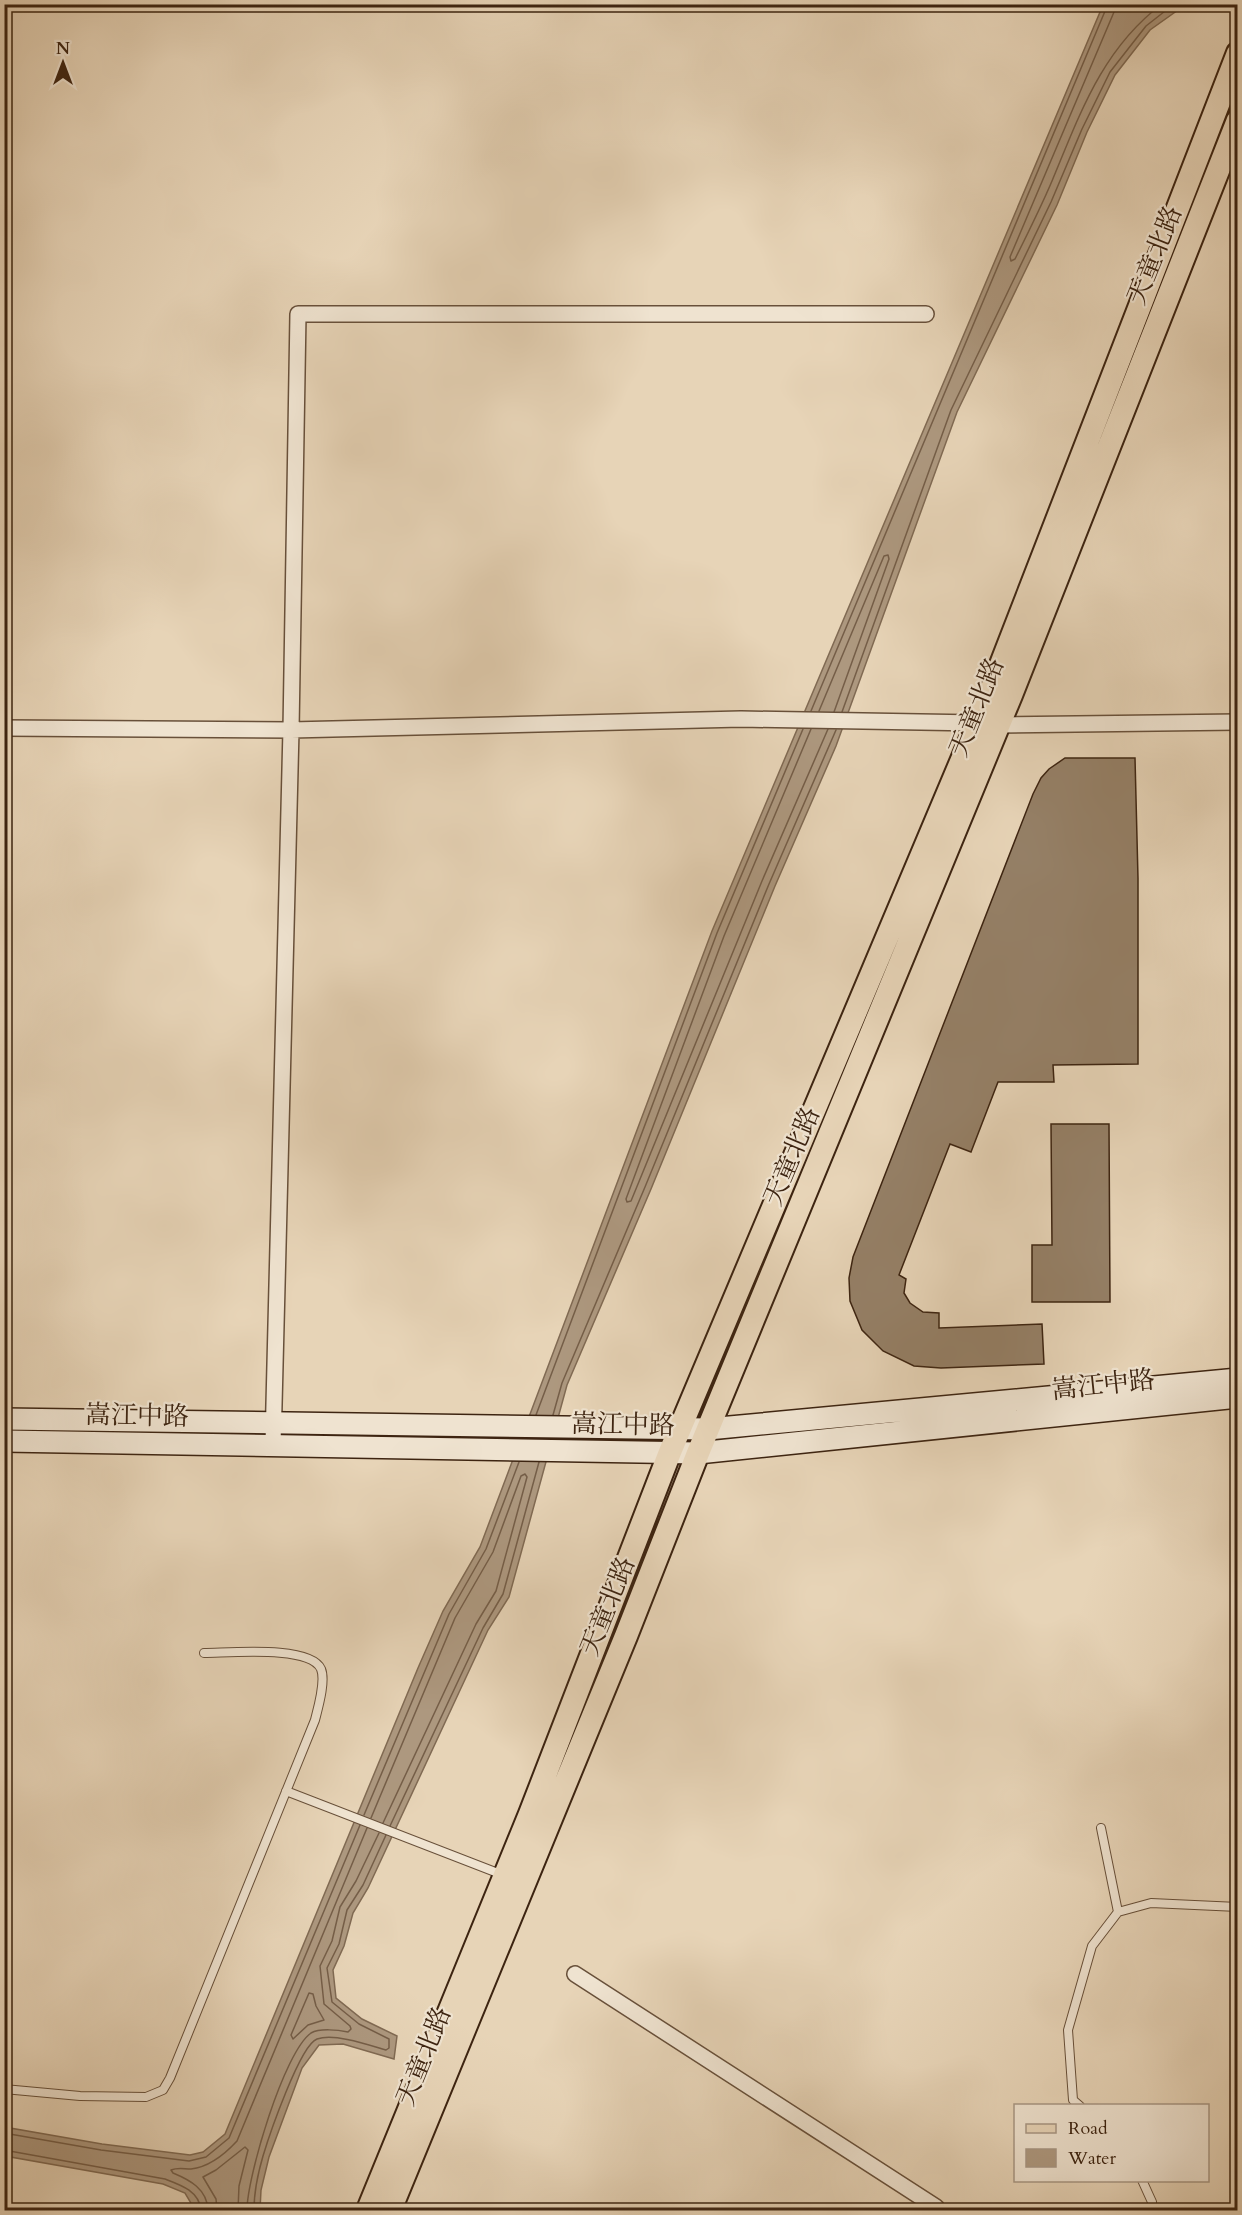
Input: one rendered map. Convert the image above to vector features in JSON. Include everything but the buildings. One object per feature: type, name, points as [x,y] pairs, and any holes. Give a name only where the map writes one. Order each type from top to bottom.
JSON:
[{"type":"main road","name":"天童北路","points":[[390,2211],[626,1636],[1084,481],[1238,53]]},
{"type":"main road","name":"天童北路","points":[[988,724],[988,698],[1084,481],[1238,120]]},
{"type":"main road","points":[[368,2211],[505,1875],[670,1452],[988,724]]},
{"type":"main road","name":"嵩江中路","points":[[4,1441],[273,1434],[708,1430],[1238,1378]]},
{"type":"main road","name":"嵩江中路","points":[[4,1419],[273,1434],[448,1448],[698,1453],[1238,1397]]},
{"type":"street","points":[[273,1434],[291,730],[298,314],[927,314]]},
{"type":"street","points":[[4,729],[291,730],[741,718],[988,724],[1238,722]]},
{"type":"street","points":[[575,1974],[936,2206],[936,2211]]},
{"type":"lane","points":[[4,2089],[80,2096],[146,2097],[163,2090],[170,2078],[315,1720],[321,1695],[321,1670],[313,1660],[296,1654],[204,1653]]},
{"type":"lane","points":[[286,1791],[505,1875]]},
{"type":"lane","points":[[1101,1828],[1118,1912]]},
{"type":"lane","points":[[1078,2104],[1073,2100],[1068,2030],[1092,1946],[1118,1912],[1151,1903],[1238,1907]]},
{"type":"lane","points":[[1142,2182],[1152,2202],[1153,2211]]},
{"type":"water","points":[[1103,5],[1185,5],[1150,30],[1115,75],[1087,132],[1057,205],[957,412],[836,746],[775,886],[651,1189],[567,1385],[509,1597],[488,1630],[368,1888],[353,1913],[344,1946],[333,1970],[336,1998],[362,2019],[397,2036],[394,2059],[343,2044],[319,2045],[302,2068],[269,2157],[261,2190],[260,2210],[195,2210],[185,2193],[163,2184],[5,2156],[4,2127],[102,2144],[190,2155],[203,2152],[225,2134],[418,1668],[443,1611],[480,1547],[712,931]]}]
